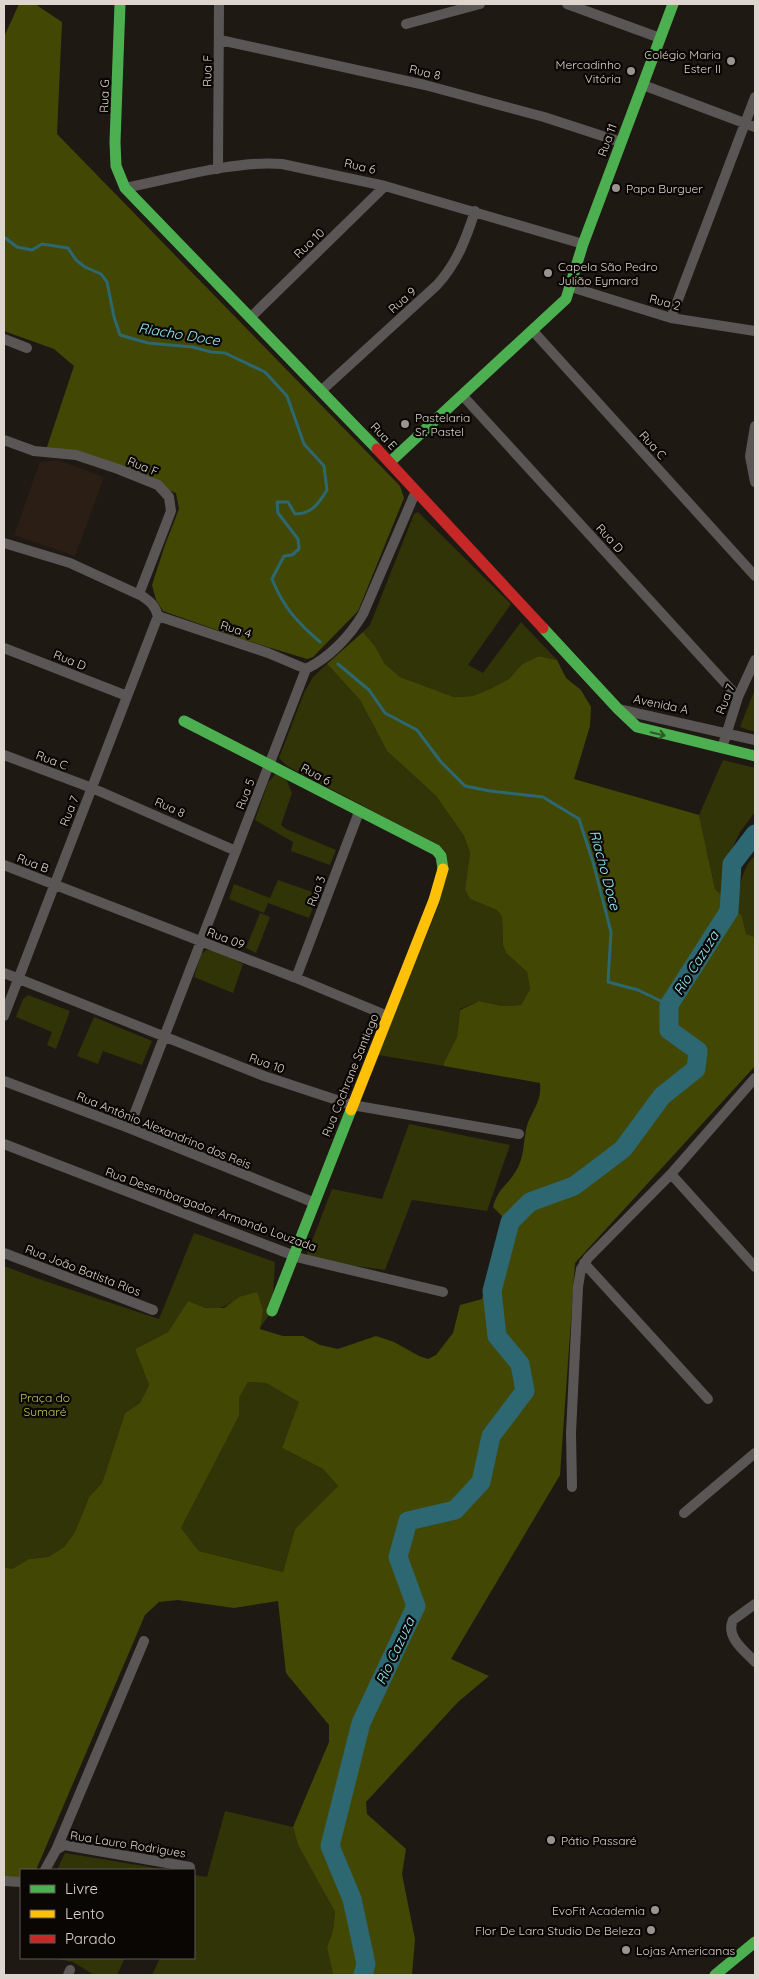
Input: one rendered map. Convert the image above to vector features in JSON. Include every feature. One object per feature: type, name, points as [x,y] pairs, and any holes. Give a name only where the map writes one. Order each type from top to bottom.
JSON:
[{"type":"street","name":"Rua G","points":[[120,4],[115,142],[116,166],[125,188]]},
{"type":"street","name":"Rua F","points":[[218,169],[220,4]]},
{"type":"street","points":[[406,24],[480,4]]},
{"type":"street","points":[[567,4],[660,38]]},
{"type":"street","name":"Rua 11","points":[[571,287],[583,244],[673,4]]},
{"type":"street","name":"Rua 8","points":[[220,40],[425,85],[544,117],[621,142]]},
{"type":"street","points":[[643,85],[750,125]]},
{"type":"street","points":[[670,318],[750,125],[755,96]]},
{"type":"street","name":"Rua 6","points":[[125,188],[218,169],[268,163],[282,164],[385,186],[583,244]]},
{"type":"street","name":"Rua 10","points":[[250,318],[385,186]]},
{"type":"street","name":"Rua E","points":[[125,188],[322,390],[618,709]]},
{"type":"street","name":"Rua 9","points":[[322,390],[448,273],[466,239],[475,211]]},
{"type":"street","points":[[390,462],[566,300],[571,287]]},
{"type":"street","name":"Rua 2","points":[[571,287],[670,318],[755,331]]},
{"type":"street","name":"Rua C","points":[[533,331],[755,576]]},
{"type":"street","points":[[4,339],[27,348]]},
{"type":"street","name":"Rua D","points":[[463,396],[738,698]]},
{"type":"street","points":[[755,426],[753,457],[755,482]]},
{"type":"street","name":"Rua F","points":[[4,440],[34,451],[76,456],[158,485],[170,497],[171,511],[140,594]]},
{"type":"street","points":[[306,669],[320,662],[357,625],[416,490]]},
{"type":"street","points":[[4,543],[70,563],[140,594],[156,608],[158,616]]},
{"type":"street","name":"Rua 7","points":[[4,1016],[17,978],[158,616]]},
{"type":"street","name":"Rua 4","points":[[158,616],[268,653],[306,669]]},
{"type":"street","name":"Rua D","points":[[4,648],[127,696]]},
{"type":"street","name":"Rua 7","points":[[722,748],[738,698],[755,660]]},
{"type":"street","name":"Rua 5","points":[[129,1128],[306,669]]},
{"type":"street","name":"Avenida A","points":[[618,709],[755,740]]},
{"type":"street","name":"Avenida A","points":[[618,709],[637,727],[644,730],[755,756]]},
{"type":"street","name":"Rua 6","points":[[184,721],[436,850]]},
{"type":"street","name":"Rua C","points":[[4,754],[92,788]]},
{"type":"street","name":"Rua 8","points":[[92,788],[236,851]]},
{"type":"street","name":"Rua 3","points":[[296,978],[359,812]]},
{"type":"street","name":"Rua Cochrane Santiago","points":[[272,1311],[352,1105],[422,935],[444,866],[441,856],[436,850]]},
{"type":"street","name":"Rua B","points":[[4,865],[54,884]]},
{"type":"street","name":"Rua 09","points":[[54,884],[296,978],[388,1016]]},
{"type":"street","name":"Rua 10","points":[[4,973],[264,1076],[352,1105],[519,1134]]},
{"type":"street","points":[[572,1487],[571,1433],[578,1287],[581,1269],[584,1263],[671,1174],[755,1078]]},
{"type":"street","name":"Rua Antônio Alexandrino dos Reis","points":[[4,1081],[129,1128],[315,1203]]},
{"type":"street","name":"Rua Desembargador Armando Louzada","points":[[4,1144],[294,1256],[443,1292]]},
{"type":"street","points":[[671,1174],[755,1267]]},
{"type":"street","name":"Rua João Batista Rios","points":[[4,1253],[153,1310]]},
{"type":"street","points":[[584,1263],[708,1399]]},
{"type":"street","points":[[684,1513],[755,1453]]},
{"type":"street","points":[[755,1604],[736,1617],[731,1625],[733,1637],[755,1662]]},
{"type":"street","points":[[56,1850],[144,1641]]},
{"type":"street","name":"Rua Lauro Rodrigues","points":[[46,1869],[56,1850],[59,1847],[68,1845],[190,1867]]},
{"type":"street","points":[[4,1881],[20,1882]]},
{"type":"street","points":[[715,1975],[755,1942]]},
{"type":"street","points":[[731,1975],[755,1955]]},
{"type":"shaded area","points":[[58,460],[104,477],[75,556],[14,535],[40,462]]},
{"type":"green space","points":[[19,4],[35,4],[62,22],[57,134],[400,486],[404,498],[358,611],[313,657],[307,659],[245,640],[163,611],[156,600],[152,585],[179,509],[176,493],[74,454],[46,450],[74,366],[54,349],[4,331],[4,37]]},
{"type":"green space","points":[[418,512],[511,604],[468,665],[483,673],[521,622],[557,660],[539,656],[522,664],[509,679],[492,688],[473,696],[454,697],[400,677],[385,664],[375,646],[363,632],[370,625],[414,514]]},
{"type":"green space","points":[[363,632],[375,646],[385,664],[400,677],[454,697],[473,696],[492,688],[509,679],[522,664],[539,656],[557,660],[566,678],[581,690],[591,707],[590,726],[574,779],[699,815],[715,889],[742,916],[746,934],[755,937],[755,1066],[575,1263],[560,1475],[451,1659],[489,1676],[458,1702],[366,1802],[367,1814],[406,1849],[402,1874],[415,1939],[412,1975],[333,1975],[327,1947],[333,1930],[335,1912],[298,1845],[293,1827],[329,1742],[329,1725],[286,1673],[278,1601],[234,1608],[178,1600],[159,1602],[145,1615],[36,1869],[20,1869],[20,1880],[4,1878],[4,1567],[12,1569],[29,1559],[48,1557],[64,1547],[75,1532],[89,1497],[102,1483],[125,1413],[140,1403],[149,1385],[135,1349],[168,1332],[188,1301],[206,1308],[224,1308],[239,1297],[257,1292],[263,1310],[260,1329],[283,1336],[303,1336],[320,1345],[338,1349],[376,1336],[394,1342],[428,1359],[436,1355],[453,1333],[460,1305],[482,1299],[504,1218],[493,1207],[500,1191],[519,1166],[526,1130],[538,1102],[540,1083],[444,1066],[444,1062],[457,1037],[460,1010],[479,1001],[502,1006],[521,1005],[530,989],[527,972],[506,953],[503,945],[502,917],[497,910],[470,899],[465,890],[470,853],[464,836],[436,796],[387,751],[360,700],[327,664]],"holes":[[[248,1382],[266,1383],[299,1402],[282,1448],[323,1469],[338,1486],[295,1529],[283,1572],[199,1551],[181,1528],[239,1416],[239,1398]]]},
{"type":"green space","points":[[327,664],[360,700],[387,751],[436,796],[464,836],[470,853],[465,890],[470,899],[497,910],[502,917],[503,945],[506,953],[527,972],[530,989],[521,1005],[502,1006],[479,1001],[460,1009],[457,1037],[444,1062],[444,1066],[378,1055],[440,902],[438,845],[287,766],[279,758],[304,693],[313,677]]},
{"type":"green space","points":[[755,689],[755,732],[740,727]]},
{"type":"green space","points":[[723,760],[755,768],[755,812],[740,832],[726,861],[721,896],[715,889],[699,815]]},
{"type":"green space","points":[[276,773],[286,779],[292,793],[281,825],[286,829],[336,850],[330,865],[291,851],[293,842],[255,820],[268,783]]},
{"type":"green space","points":[[755,856],[755,937],[746,934],[742,916],[735,909],[744,873]]},
{"type":"green space","points":[[278,880],[318,894],[309,918],[268,903],[264,913],[229,899],[234,884],[270,898]]},
{"type":"green space","points":[[260,913],[270,917],[256,953],[246,948]]},
{"type":"green space","points":[[206,950],[215,951],[243,964],[233,993],[194,977],[201,954]]},
{"type":"green space","points":[[28,995],[70,1011],[56,1049],[47,1045],[52,1032],[16,1017],[23,999]]},
{"type":"green space","points":[[94,1017],[152,1041],[142,1065],[103,1051],[98,1064],[77,1056]]},
{"type":"green space","points":[[409,1124],[510,1145],[487,1211],[412,1200],[385,1270],[305,1259],[332,1189],[382,1199]]},
{"type":"green space","name":"Praça do Sumaré","points":[[194,1233],[275,1262],[272,1311],[259,1329],[263,1310],[239,1297],[226,1306],[215,1309],[188,1301],[168,1332],[135,1349],[149,1385],[140,1403],[125,1413],[102,1483],[89,1497],[75,1532],[64,1547],[48,1557],[29,1559],[12,1569],[4,1567],[4,1266],[159,1319]]},
{"type":"green space","points":[[248,1382],[266,1383],[300,1402],[282,1448],[323,1469],[338,1486],[295,1529],[283,1572],[199,1551],[181,1528],[239,1416],[239,1398]]},
{"type":"green space","points":[[225,1811],[293,1827],[298,1845],[335,1912],[333,1930],[327,1947],[333,1975],[152,1975],[160,1959],[195,1959],[195,1875],[207,1877]]},
{"type":"green space","points":[[65,1853],[162,1869],[57,1869]]},
{"type":"green space","points":[[58,1959],[125,1959],[117,1975],[94,1975],[73,1962]]},
{"type":"waterway","name":"Riacho Doce","points":[[4,237],[17,247],[32,250],[42,244],[68,248],[76,260],[85,267],[101,274],[107,282],[114,317],[120,335],[148,343],[193,347],[211,352],[225,353],[265,372],[287,396],[304,444],[324,466],[327,490],[314,507],[301,514],[295,514],[288,502],[277,502],[278,513],[298,539],[299,549],[292,555],[284,556],[272,579],[281,598],[292,614],[320,642]]},
{"type":"waterway","name":"Riacho Doce","points":[[338,664],[369,690],[385,713],[417,730],[441,762],[465,786],[543,797],[579,819],[593,862],[611,932],[608,982],[638,990],[669,1005]]},
{"type":"waterway","name":"Rio Cazuza","points":[[363,1975],[366,1964],[352,1899],[330,1846],[361,1723],[416,1606],[398,1557],[408,1521],[455,1510],[481,1482],[491,1436],[525,1391],[520,1364],[497,1336],[492,1291],[510,1222],[530,1202],[574,1186],[623,1149],[662,1096],[696,1069],[698,1051],[669,1030],[669,1005],[729,911],[732,864],[755,834]]},
{"type":"traffic: fast","points":[[120,4],[115,142],[116,166],[125,188],[377,449]]},
{"type":"traffic: fast","points":[[390,462],[566,299],[583,244],[673,4]]},
{"type":"traffic: fast","points":[[543,628],[637,727],[755,756]]},
{"type":"traffic: fast","points":[[184,721],[436,850],[441,856],[443,869]]},
{"type":"traffic: fast","points":[[272,1311],[351,1110]]},
{"type":"traffic: fast","points":[[715,1975],[755,1942]]},
{"type":"traffic: slow","points":[[351,1110],[434,900],[443,869]]},
{"type":"traffic: jam","points":[[377,449],[543,628]]},
{"type":"place","name":"Colégio Maria Ester II","points":[[731,61]]},
{"type":"place","name":"Mercadinho Vitória","points":[[631,71]]},
{"type":"place","name":"Papa Burguer","points":[[616,188]]},
{"type":"place","name":"Capela São Pedro Julião Eymard","points":[[548,273]]},
{"type":"place","name":"Pastelaria Sr. Pastel","points":[[405,424]]},
{"type":"place","name":"Pátio Passaré","points":[[551,1840]]},
{"type":"place","name":"EvoFit Academia","points":[[655,1910]]},
{"type":"place","name":"Flor De Lara Studio De Beleza","points":[[651,1930]]},
{"type":"place","name":"Lojas Americanas","points":[[626,1950]]}]
